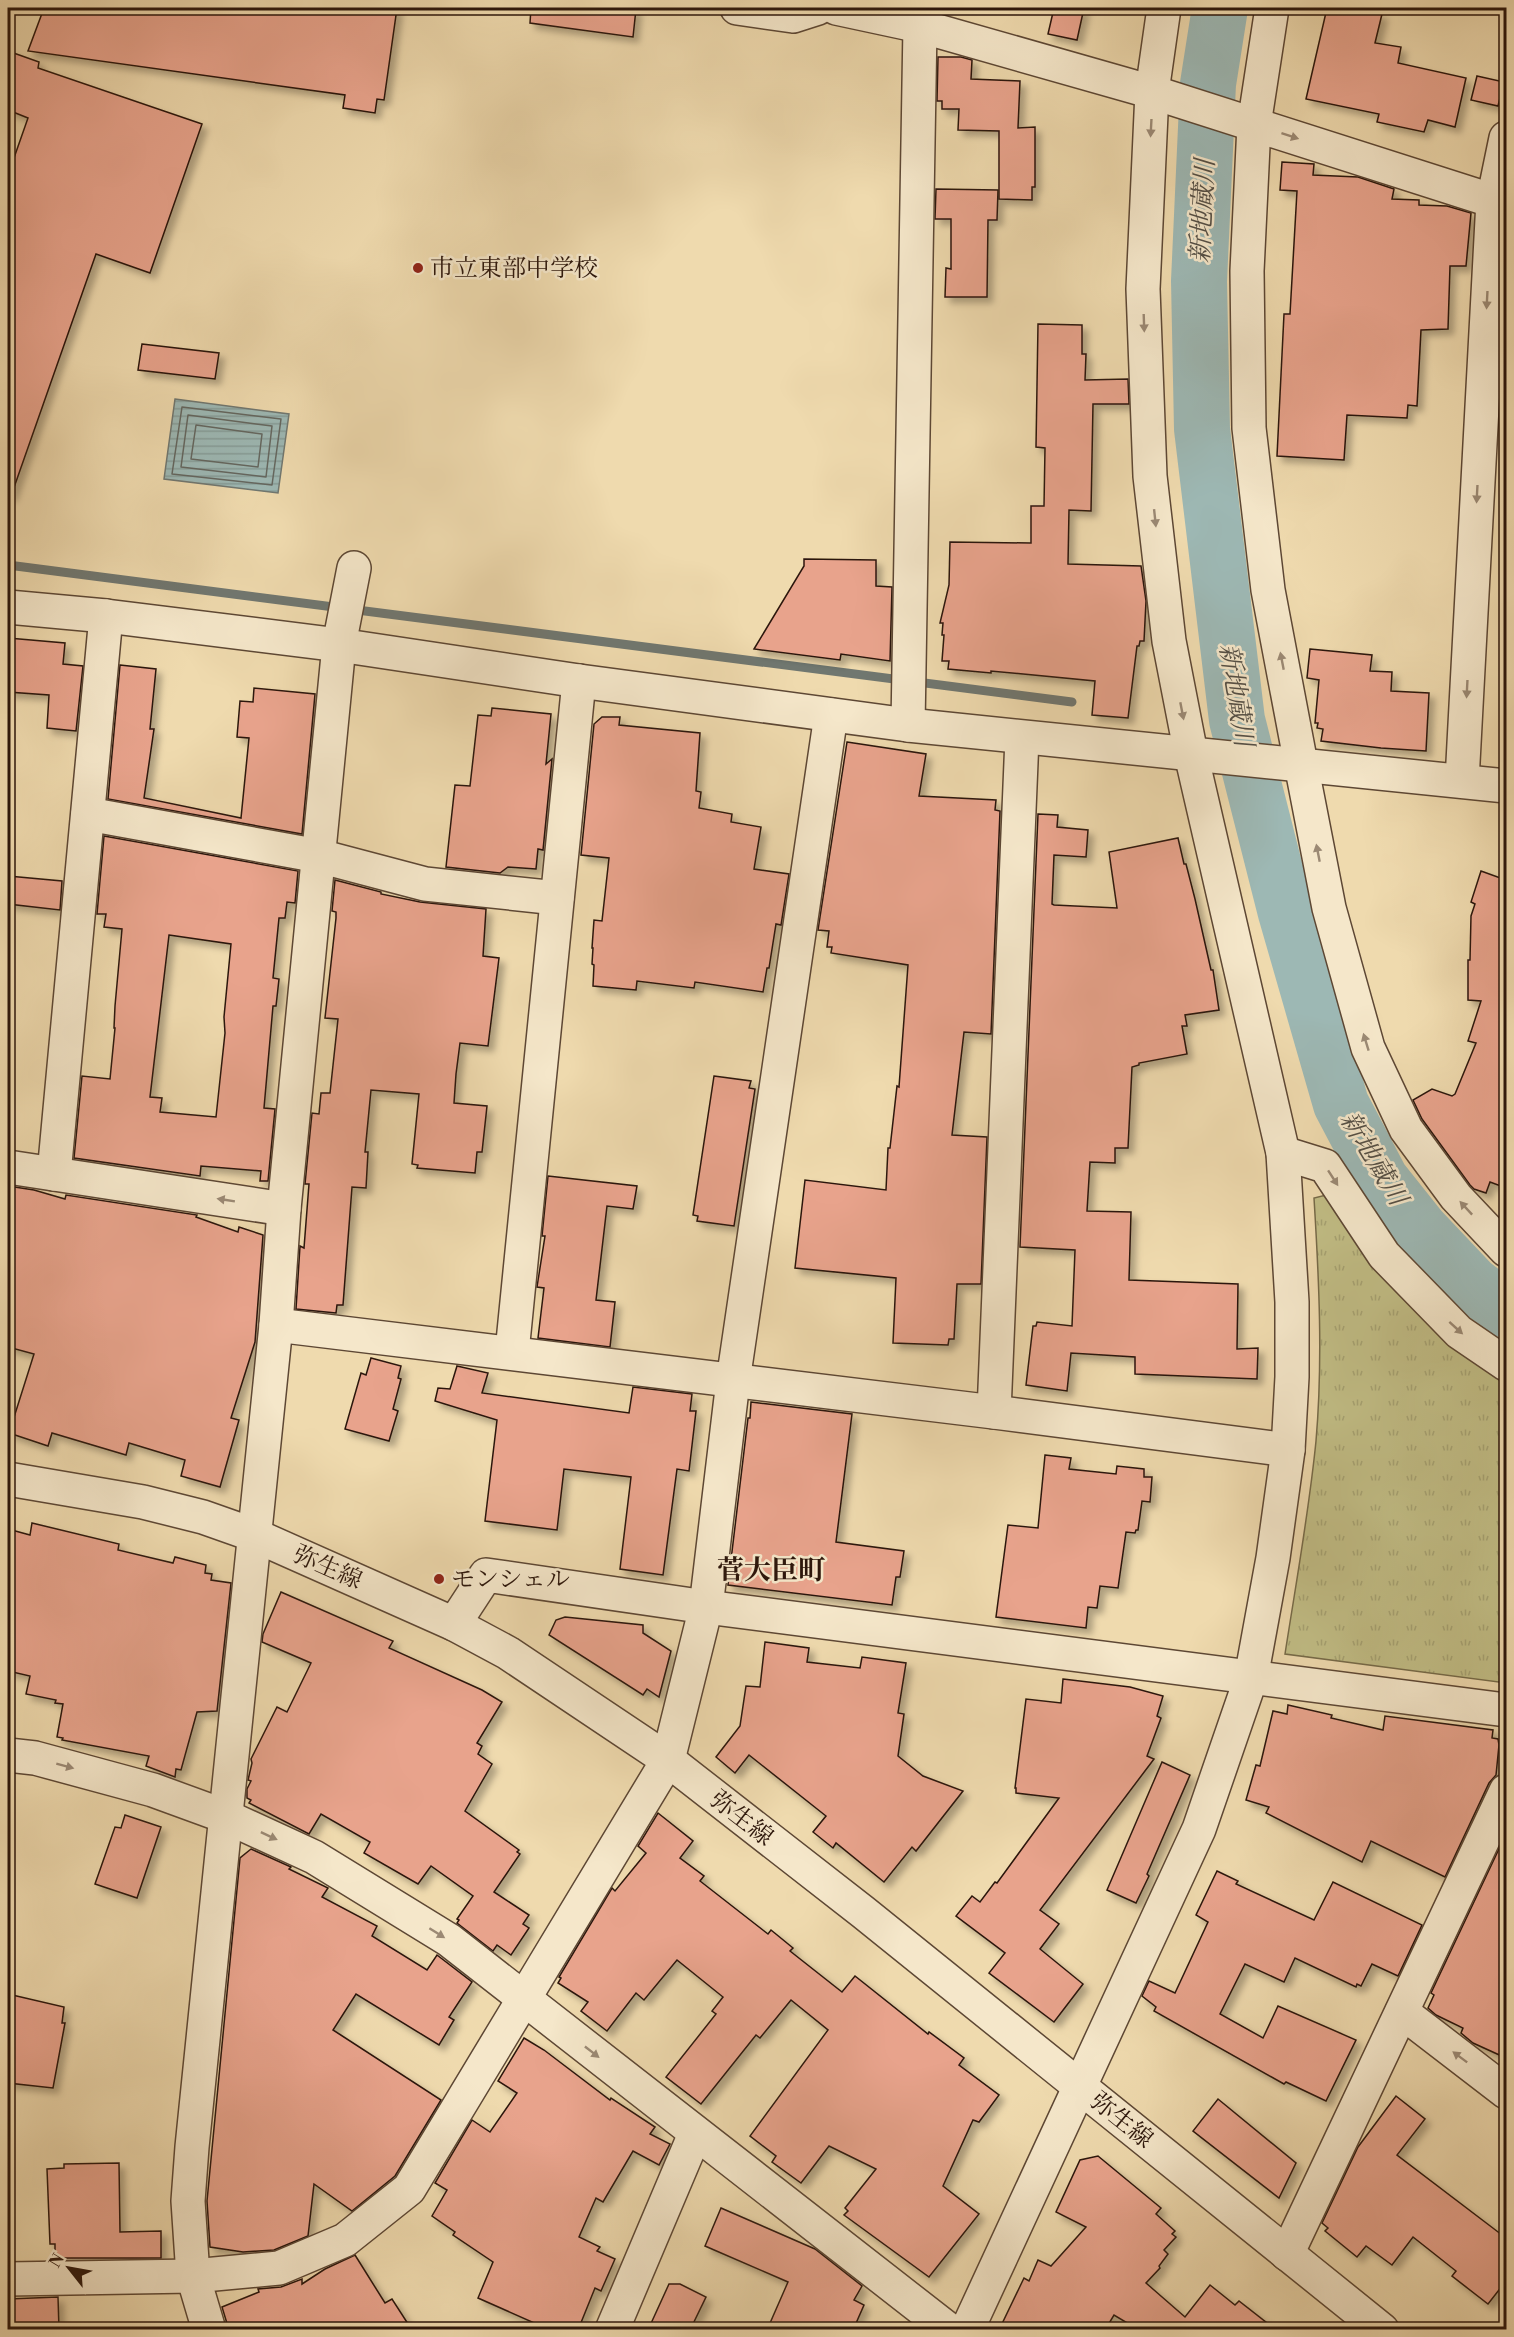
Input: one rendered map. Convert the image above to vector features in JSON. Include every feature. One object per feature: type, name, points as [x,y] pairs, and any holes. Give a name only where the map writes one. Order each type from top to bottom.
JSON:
[{"type":"street","points":[[737,8],[793,16],[818,8]]},
{"type":"street","points":[[836,8],[922,17],[1500,203]]},
{"type":"street","points":[[967,2330],[1199,1829],[1251,1678],[1273,1558],[1288,1449],[1292,1377],[1292,1302],[1283,1154],[1204,755],[1169,641],[1150,476],[1143,289],[1164,96],[1164,8]]},
{"type":"street","points":[[1272,8],[1244,122],[1249,428],[1291,763],[1368,1048],[1406,1129],[1456,1197],[1504,1240]]},
{"type":"street","points":[[909,696],[922,17]]},
{"type":"street","points":[[1462,781],[1506,138]]},
{"type":"street","points":[[209,2330],[193,2276],[188,2201],[276,1325],[284,1209],[339,645],[354,568]]},
{"type":"street","points":[[8,607],[106,616],[339,645],[579,681],[831,715],[909,696],[1022,738],[1506,786]]},
{"type":"street","points":[[54,1174],[106,616]]},
{"type":"street","points":[[512,1352],[579,681]]},
{"type":"street","points":[[8,2280],[193,2276],[279,2268],[345,2240],[410,2189],[668,1760],[706,1607],[733,1381],[831,715]]},
{"type":"street","points":[[994,1412],[1022,738]]},
{"type":"street","points":[[88,814],[319,856],[425,884],[557,898]]},
{"type":"street","points":[[1283,1154],[1325,1166],[1384,1255],[1459,1332],[1506,1365]]},
{"type":"street","points":[[8,1167],[284,1209]]},
{"type":"street","points":[[276,1325],[512,1352],[1288,1449]]},
{"type":"street","name":"弥生線","points":[[8,1479],[143,1502],[203,1516],[254,1535],[454,1624],[508,1653],[668,1760],[863,1912],[1383,2330]]},
{"type":"street","points":[[454,1624],[486,1575],[706,1607],[1506,1710]]},
{"type":"street","points":[[8,1755],[35,1758],[153,1790],[227,1817],[314,1857],[449,1940],[949,2330]]},
{"type":"street","points":[[1287,2254],[1506,1791]]},
{"type":"street","points":[[1402,2012],[1506,2092]]},
{"type":"street","points":[[612,2330],[695,2134]]},
{"type":"green space","points":[[1326,1195],[1506,1380],[1506,1683],[1285,1654],[1316,1441],[1320,1350],[1314,1198]]},
{"type":"water","points":[[175,399],[289,414],[278,493],[164,479]]},
{"type":"building","points":[[44,8],[397,8],[384,100],[377,99],[375,113],[343,108],[345,95],[28,51]]},
{"type":"building","points":[[531,8],[636,9],[633,37],[530,23]]},
{"type":"building","points":[[1054,8],[1084,8],[1077,40],[1048,34]]},
{"type":"building","points":[[1327,8],[1354,8],[1382,14],[1375,43],[1401,47],[1398,63],[1466,78],[1455,127],[1428,120],[1424,132],[1377,122],[1379,114],[1306,99]]},
{"type":"building","points":[[8,51],[39,62],[38,68],[202,124],[150,273],[96,254],[11,496],[8,496],[8,175],[28,118],[8,110]]},
{"type":"building","points":[[938,57],[961,57],[972,60],[971,79],[1020,81],[1018,128],[1035,127],[1035,187],[1032,187],[1032,200],[999,199],[999,131],[958,130],[959,109],[942,109],[942,101],[937,101]]},
{"type":"building","points":[[1477,76],[1504,82],[1498,106],[1471,100]]},
{"type":"building","points":[[1282,162],[1314,164],[1313,175],[1358,177],[1394,189],[1392,199],[1419,200],[1419,205],[1447,206],[1471,213],[1466,266],[1450,266],[1448,329],[1421,330],[1417,406],[1408,405],[1407,418],[1347,415],[1344,460],[1277,456],[1284,314],[1290,314],[1297,191],[1280,190]]},
{"type":"building","points":[[936,189],[998,190],[997,220],[988,220],[987,297],[945,297],[946,268],[951,269],[951,219],[935,219]]},
{"type":"building","points":[[1038,324],[1082,325],[1082,354],[1086,354],[1085,380],[1128,379],[1129,404],[1093,404],[1091,511],[1069,510],[1068,564],[1141,566],[1146,601],[1144,641],[1140,641],[1137,646],[1128,718],[1092,715],[1095,681],[948,669],[949,661],[942,661],[944,635],[942,635],[943,623],[940,623],[949,585],[950,542],[1031,543],[1031,506],[1044,506],[1045,448],[1036,447]]},
{"type":"building","points":[[142,344],[219,353],[215,379],[138,370]]},
{"type":"building","points":[[804,559],[876,560],[876,586],[892,587],[890,661],[841,654],[840,660],[754,649],[804,566]]},
{"type":"building","points":[[8,638],[65,643],[63,664],[83,666],[76,731],[47,728],[49,695],[8,692]]},
{"type":"building","points":[[1310,649],[1372,655],[1370,671],[1392,672],[1391,691],[1429,693],[1426,751],[1321,741],[1323,729],[1317,728],[1318,723],[1315,723],[1319,680],[1307,678]]},
{"type":"building","points":[[120,665],[156,669],[150,729],[154,729],[144,798],[241,818],[249,738],[237,737],[240,701],[253,702],[254,688],[315,694],[302,834],[108,799]]},
{"type":"building","points":[[492,708],[551,714],[546,764],[552,759],[543,850],[538,849],[536,869],[508,867],[500,873],[446,867],[455,785],[470,786],[478,715],[491,716]]},
{"type":"building","points":[[602,717],[620,717],[619,725],[700,733],[696,791],[701,792],[699,808],[732,814],[731,822],[761,827],[754,869],[789,874],[781,925],[776,924],[763,992],[695,982],[694,988],[637,981],[636,990],[593,986],[594,920],[602,921],[609,858],[581,855],[594,724]]},
{"type":"building","points":[[847,742],[926,754],[919,796],[996,800],[995,810],[1000,811],[991,1034],[964,1032],[952,1135],[987,1137],[981,1284],[957,1284],[954,1339],[949,1339],[948,1345],[893,1343],[896,1278],[795,1268],[805,1180],[886,1190],[888,1148],[890,1148],[897,1086],[899,1087],[908,965],[831,953],[832,947],[827,947],[829,931],[818,930]]},
{"type":"building","points":[[1038,814],[1058,815],[1057,827],[1088,830],[1086,857],[1054,855],[1052,904],[1054,905],[1117,908],[1109,852],[1178,838],[1211,970],[1213,970],[1219,1010],[1185,1015],[1187,1026],[1182,1026],[1187,1054],[1139,1063],[1132,1067],[1128,1148],[1115,1148],[1115,1163],[1090,1162],[1087,1211],[1131,1212],[1129,1280],[1238,1284],[1237,1349],[1258,1348],[1257,1379],[1135,1374],[1135,1357],[1071,1353],[1067,1391],[1026,1385],[1033,1326],[1036,1326],[1037,1322],[1072,1326],[1075,1250],[1020,1247]]},
{"type":"building","points":[[104,836],[298,871],[295,903],[287,902],[285,918],[279,918],[273,978],[279,979],[276,1006],[273,1006],[264,1108],[275,1109],[268,1181],[260,1181],[261,1171],[201,1166],[200,1176],[74,1158],[82,1076],[110,1079],[115,1028],[122,929],[104,927],[106,914],[97,914]],"holes":[[[169,935],[231,944],[216,1117],[160,1112],[162,1098],[150,1097]]]},
{"type":"building","points":[[1481,871],[1506,880],[1506,1188],[1490,1182],[1486,1193],[1470,1185],[1422,1119],[1413,1100],[1432,1089],[1452,1096],[1455,1094],[1476,1043],[1468,1041],[1481,1001],[1468,1000],[1468,960],[1470,960],[1471,916],[1475,904],[1471,902]]},
{"type":"building","points":[[8,876],[62,881],[60,910],[8,904]]},
{"type":"building","points":[[335,880],[381,892],[381,894],[420,902],[486,909],[483,956],[499,958],[488,1046],[460,1043],[456,1074],[454,1103],[487,1106],[482,1152],[477,1152],[475,1173],[417,1168],[418,1165],[412,1164],[419,1094],[371,1090],[365,1152],[368,1152],[366,1188],[352,1187],[343,1305],[337,1305],[336,1313],[296,1309],[300,1246],[304,1248],[309,1184],[305,1184],[312,1113],[319,1114],[321,1093],[330,1093],[338,1019],[325,1018],[336,918],[336,912],[332,911]]},
{"type":"building","points":[[714,1076],[751,1081],[749,1088],[755,1089],[734,1226],[697,1221],[698,1216],[693,1215]]},
{"type":"building","points":[[548,1176],[637,1186],[633,1209],[607,1206],[596,1300],[615,1302],[610,1347],[538,1338],[544,1288],[537,1287],[545,1236],[542,1236]]},
{"type":"building","points":[[8,1186],[34,1190],[65,1199],[66,1195],[197,1215],[196,1217],[238,1232],[239,1227],[263,1235],[255,1342],[231,1418],[239,1420],[220,1487],[181,1476],[185,1460],[129,1443],[126,1455],[52,1433],[48,1446],[9,1433],[34,1354],[8,1347]]},
{"type":"building","points":[[371,1358],[401,1366],[398,1378],[401,1379],[393,1409],[398,1411],[389,1441],[345,1429],[361,1373],[366,1375]]},
{"type":"building","points":[[457,1366],[488,1373],[482,1393],[629,1413],[633,1387],[692,1394],[690,1411],[696,1411],[689,1471],[677,1469],[663,1575],[620,1569],[631,1477],[564,1469],[557,1530],[485,1521],[497,1420],[435,1401],[438,1388],[450,1389]]},
{"type":"building","points":[[751,1402],[852,1414],[836,1542],[904,1551],[900,1577],[896,1577],[892,1605],[728,1585]]},
{"type":"building","points":[[1045,1455],[1071,1458],[1069,1469],[1116,1474],[1117,1466],[1144,1469],[1144,1477],[1152,1477],[1150,1502],[1142,1501],[1138,1530],[1135,1533],[1126,1532],[1118,1588],[1100,1586],[1097,1608],[1088,1607],[1086,1628],[996,1617],[1008,1525],[1038,1528]]},
{"type":"building","points":[[32,1523],[119,1544],[118,1550],[173,1563],[175,1557],[206,1565],[205,1573],[212,1574],[211,1580],[231,1583],[217,1711],[197,1712],[181,1770],[176,1769],[175,1777],[146,1766],[149,1756],[62,1740],[63,1738],[57,1737],[63,1704],[55,1703],[56,1700],[26,1694],[30,1676],[8,1671],[8,1529],[30,1535]]},
{"type":"building","points":[[281,1592],[393,1641],[389,1648],[482,1690],[502,1702],[477,1743],[482,1746],[478,1754],[492,1764],[465,1811],[519,1850],[517,1852],[520,1854],[494,1892],[529,1915],[523,1924],[529,1928],[511,1955],[497,1945],[493,1951],[457,1923],[459,1920],[457,1919],[473,1896],[431,1866],[418,1884],[364,1853],[370,1842],[321,1814],[309,1834],[249,1803],[251,1800],[247,1798],[247,1789],[251,1781],[248,1780],[251,1759],[277,1707],[287,1712],[311,1663],[262,1642],[263,1634]]},
{"type":"building","points":[[565,1617],[643,1625],[643,1633],[671,1651],[659,1697],[647,1689],[643,1695],[549,1635],[556,1620]]},
{"type":"building","points":[[765,1642],[809,1648],[807,1662],[860,1668],[862,1657],[906,1663],[898,1713],[904,1714],[898,1756],[923,1776],[963,1791],[916,1851],[912,1847],[884,1882],[836,1843],[833,1848],[813,1832],[826,1816],[749,1755],[735,1773],[716,1757],[740,1726],[746,1686],[760,1687]]},
{"type":"building","points":[[1063,1679],[1130,1687],[1163,1696],[1157,1716],[1161,1718],[1147,1756],[1154,1759],[1040,1910],[1059,1924],[1040,1949],[1083,1984],[1054,2022],[989,1973],[1005,1953],[956,1916],[972,1896],[980,1902],[995,1882],[997,1883],[1059,1798],[1016,1793],[1015,1788],[1026,1699],[1061,1703]]},
{"type":"building","points":[[1288,1705],[1383,1730],[1385,1716],[1493,1730],[1492,1738],[1498,1739],[1499,1745],[1496,1775],[1489,1783],[1445,1877],[1371,1841],[1362,1862],[1266,1813],[1269,1807],[1246,1800],[1256,1765],[1260,1766],[1273,1711],[1287,1714]]},
{"type":"building","points":[[1162,1762],[1190,1775],[1136,1903],[1107,1890]]},
{"type":"building","points":[[658,1813],[693,1841],[680,1858],[704,1876],[700,1881],[768,1934],[771,1930],[793,1948],[790,1951],[842,1992],[855,1976],[928,2034],[929,2032],[964,2058],[959,2065],[999,2095],[979,2122],[973,2120],[943,2186],[979,2214],[929,2277],[844,2215],[848,2211],[845,2208],[876,2169],[829,2146],[801,2183],[772,2162],[776,2156],[750,2136],[828,2030],[791,2000],[760,2038],[756,2035],[701,2104],[666,2077],[716,2014],[712,2011],[723,1997],[677,1960],[644,2000],[636,1993],[607,2031],[581,2011],[588,2002],[558,1983],[561,1978],[559,1977],[612,1888],[615,1891],[646,1853],[638,1846]]},
{"type":"building","points":[[125,1815],[161,1827],[137,1898],[95,1884],[115,1827],[121,1828]]},
{"type":"building","points":[[1506,1834],[1506,2058],[1473,2043],[1461,2033],[1463,2028],[1436,2015],[1428,2008],[1434,1995],[1431,1993]]},
{"type":"building","points":[[251,1849],[291,1867],[289,1869],[328,1888],[322,1897],[377,1926],[372,1936],[427,1970],[437,1955],[472,1982],[449,2017],[454,2020],[439,2045],[356,1994],[333,2030],[441,2100],[395,2176],[352,2211],[314,2184],[308,2236],[274,2250],[243,2252],[210,2247],[207,2201],[240,1858]]},
{"type":"building","points":[[1217,1871],[1238,1881],[1236,1884],[1314,1920],[1333,1882],[1422,1925],[1398,1976],[1372,1964],[1361,1986],[1357,1984],[1356,1987],[1295,1958],[1284,1982],[1245,1964],[1220,2014],[1263,2038],[1278,2006],[1356,2040],[1326,2101],[1286,2082],[1284,2084],[1154,2011],[1156,2007],[1142,1996],[1149,1981],[1175,1993],[1208,1922],[1196,1915]]},
{"type":"building","points":[[8,1994],[64,2007],[62,2023],[65,2023],[53,2088],[8,2083]]},
{"type":"building","points":[[524,2038],[544,2050],[610,2100],[611,2098],[655,2127],[650,2134],[670,2144],[659,2165],[633,2151],[603,2202],[596,2198],[579,2237],[600,2247],[597,2251],[615,2259],[601,2291],[595,2288],[578,2330],[550,2330],[478,2298],[493,2262],[453,2235],[455,2232],[432,2216],[447,2190],[435,2183],[472,2120],[490,2132],[517,2093],[498,2081]]},
{"type":"building","points":[[1396,2096],[1425,2119],[1397,2155],[1506,2238],[1506,2281],[1488,2304],[1452,2276],[1456,2271],[1413,2237],[1392,2265],[1366,2246],[1357,2257],[1325,2231],[1328,2228],[1322,2223],[1358,2147]]},
{"type":"building","points":[[1218,2099],[1296,2163],[1279,2198],[1193,2131]]},
{"type":"building","points":[[1098,2156],[1161,2208],[1156,2214],[1175,2231],[1172,2234],[1176,2237],[1164,2250],[1168,2254],[1159,2266],[1160,2268],[1146,2283],[1185,2317],[1210,2285],[1235,2305],[1239,2301],[1276,2330],[1139,2330],[1114,2315],[1105,2330],[999,2330],[1024,2278],[1029,2281],[1038,2260],[1051,2266],[1086,2227],[1056,2212],[1080,2160]]},
{"type":"building","points":[[119,2163],[120,2232],[161,2231],[161,2258],[55,2258],[55,2244],[50,2244],[47,2169],[64,2168],[64,2164]]},
{"type":"building","points":[[721,2208],[815,2249],[862,2286],[854,2300],[864,2305],[853,2330],[767,2330],[788,2282],[705,2246]]},
{"type":"building","points":[[355,2255],[385,2303],[392,2299],[412,2330],[229,2330],[222,2307],[259,2292],[258,2289],[281,2287],[302,2279],[302,2284],[325,2269]]},
{"type":"building","points":[[669,2284],[680,2284],[706,2297],[690,2330],[648,2330]]},
{"type":"building","points":[[58,2297],[59,2330],[8,2330],[8,2299]]},
{"type":"waterway","name":"新地蔵川","points":[[1220,8],[1208,84],[1199,281],[1202,429],[1237,720],[1286,913],[1341,1104],[1381,1180],[1420,1229],[1472,1284],[1506,1310]]},
{"type":"waterway","points":[[8,565],[1072,702]]},
{"type":"place","name":"市立東部中学校","points":[[418,268]]},
{"type":"place","name":"モンシェル","points":[[439,1579]]},
{"type":"district","name":"菅大臣町","points":[[771,1570]]}]
